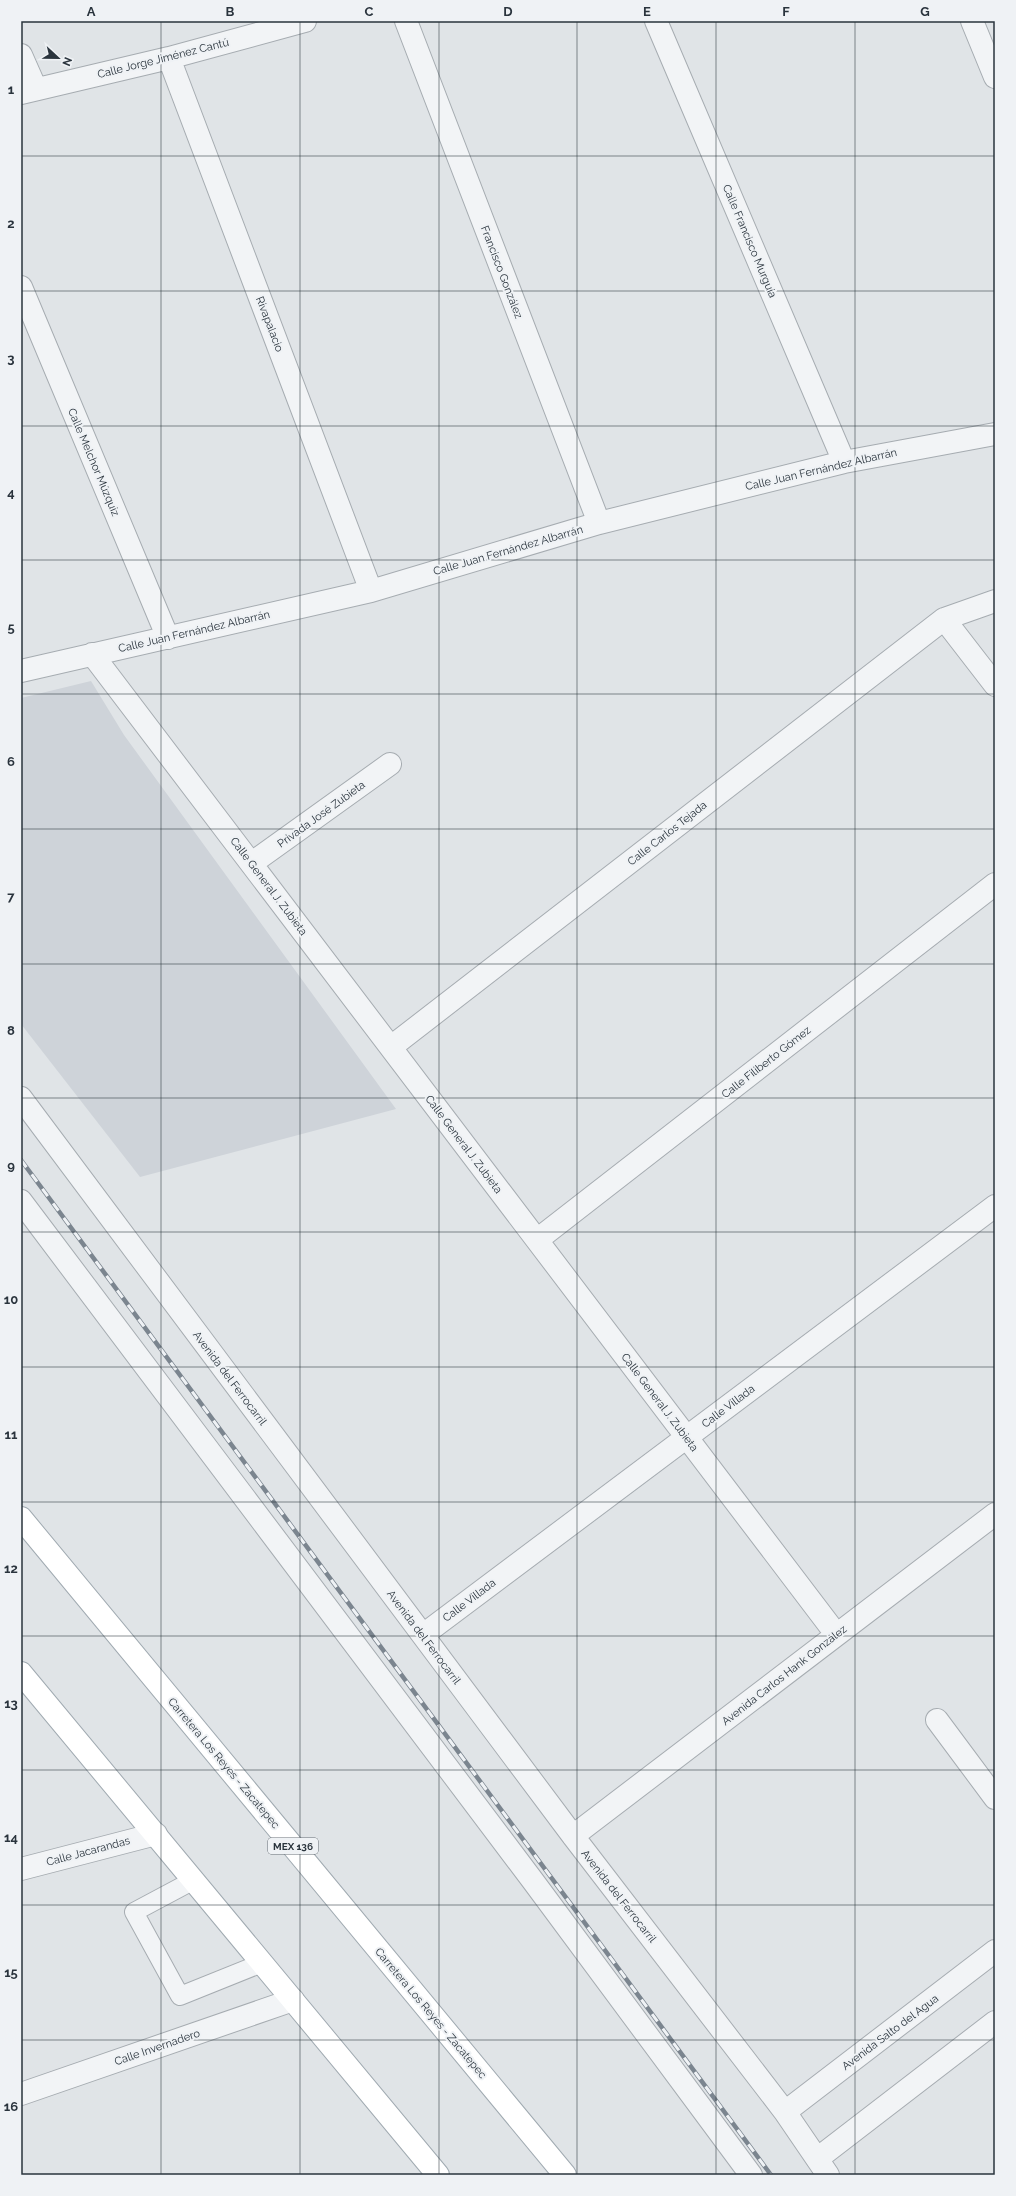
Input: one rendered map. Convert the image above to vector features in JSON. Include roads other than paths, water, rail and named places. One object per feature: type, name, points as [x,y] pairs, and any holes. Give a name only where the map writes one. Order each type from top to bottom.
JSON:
[{"type":"main road","name":"Carretera Los Reyes - Zacatepec","points":[[21,1518],[565,2175]]},
{"type":"main road","points":[[21,1673],[438,2175]]},
{"type":"street","name":"Calle Jorge Jiménez Cantú","points":[[29,91],[169,58],[258,27],[305,21]]},
{"type":"street","name":"Francisco González","points":[[406,21],[599,523]]},
{"type":"street","name":"Calle Francisco Murguía","points":[[656,21],[844,462]]},
{"type":"street","points":[[972,21],[995,77]]},
{"type":"street","points":[[21,55],[29,91]]},
{"type":"street","name":"Rivapalacio","points":[[169,58],[371,591]]},
{"type":"street","name":"Calle Melchor Múzquiz","points":[[21,287],[168,638]]},
{"type":"street","name":"Calle Juan Fernández Albarrán","points":[[21,671],[371,591],[599,523],[844,462],[995,434]]},
{"type":"street","name":"Calle Carlos Tejada","points":[[391,1047],[944,619],[995,601]]},
{"type":"street","points":[[944,619],[995,685]]},
{"type":"street","name":"Calle General J. Zubieta","points":[[92,654],[836,1634]]},
{"type":"street","name":"Privada José Zubieta","points":[[252,863],[390,764]]},
{"type":"street","name":"Calle Filiberto Gómez","points":[[538,1240],[995,884]]},
{"type":"street","name":"Avenida del Ferrocarril","points":[[21,1098],[573,1836],[785,2112],[822,2167]]},
{"type":"street","points":[[21,1201],[533,1881],[751,2175]]},
{"type":"street","name":"Calle Villada","points":[[423,1635],[995,1206]]},
{"type":"street","name":"Avenida Carlos Hank González","points":[[573,1836],[995,1514]]},
{"type":"street","points":[[937,1720],[995,1798]]},
{"type":"street","name":"Calle Jacarandas","points":[[21,1869],[156,1834]]},
{"type":"street","name":"Avenida Salto del Agua","points":[[785,2112],[995,1951]]},
{"type":"street","name":"Calle Invernadero","points":[[21,2094],[294,2000]]},
{"type":"street","points":[[822,2167],[995,2022]]},
{"type":"lane","points":[[194,1880],[134,1912],[180,1996],[262,1963]]},
{"type":"railway","points":[[21,1160],[771,2175]]}]
